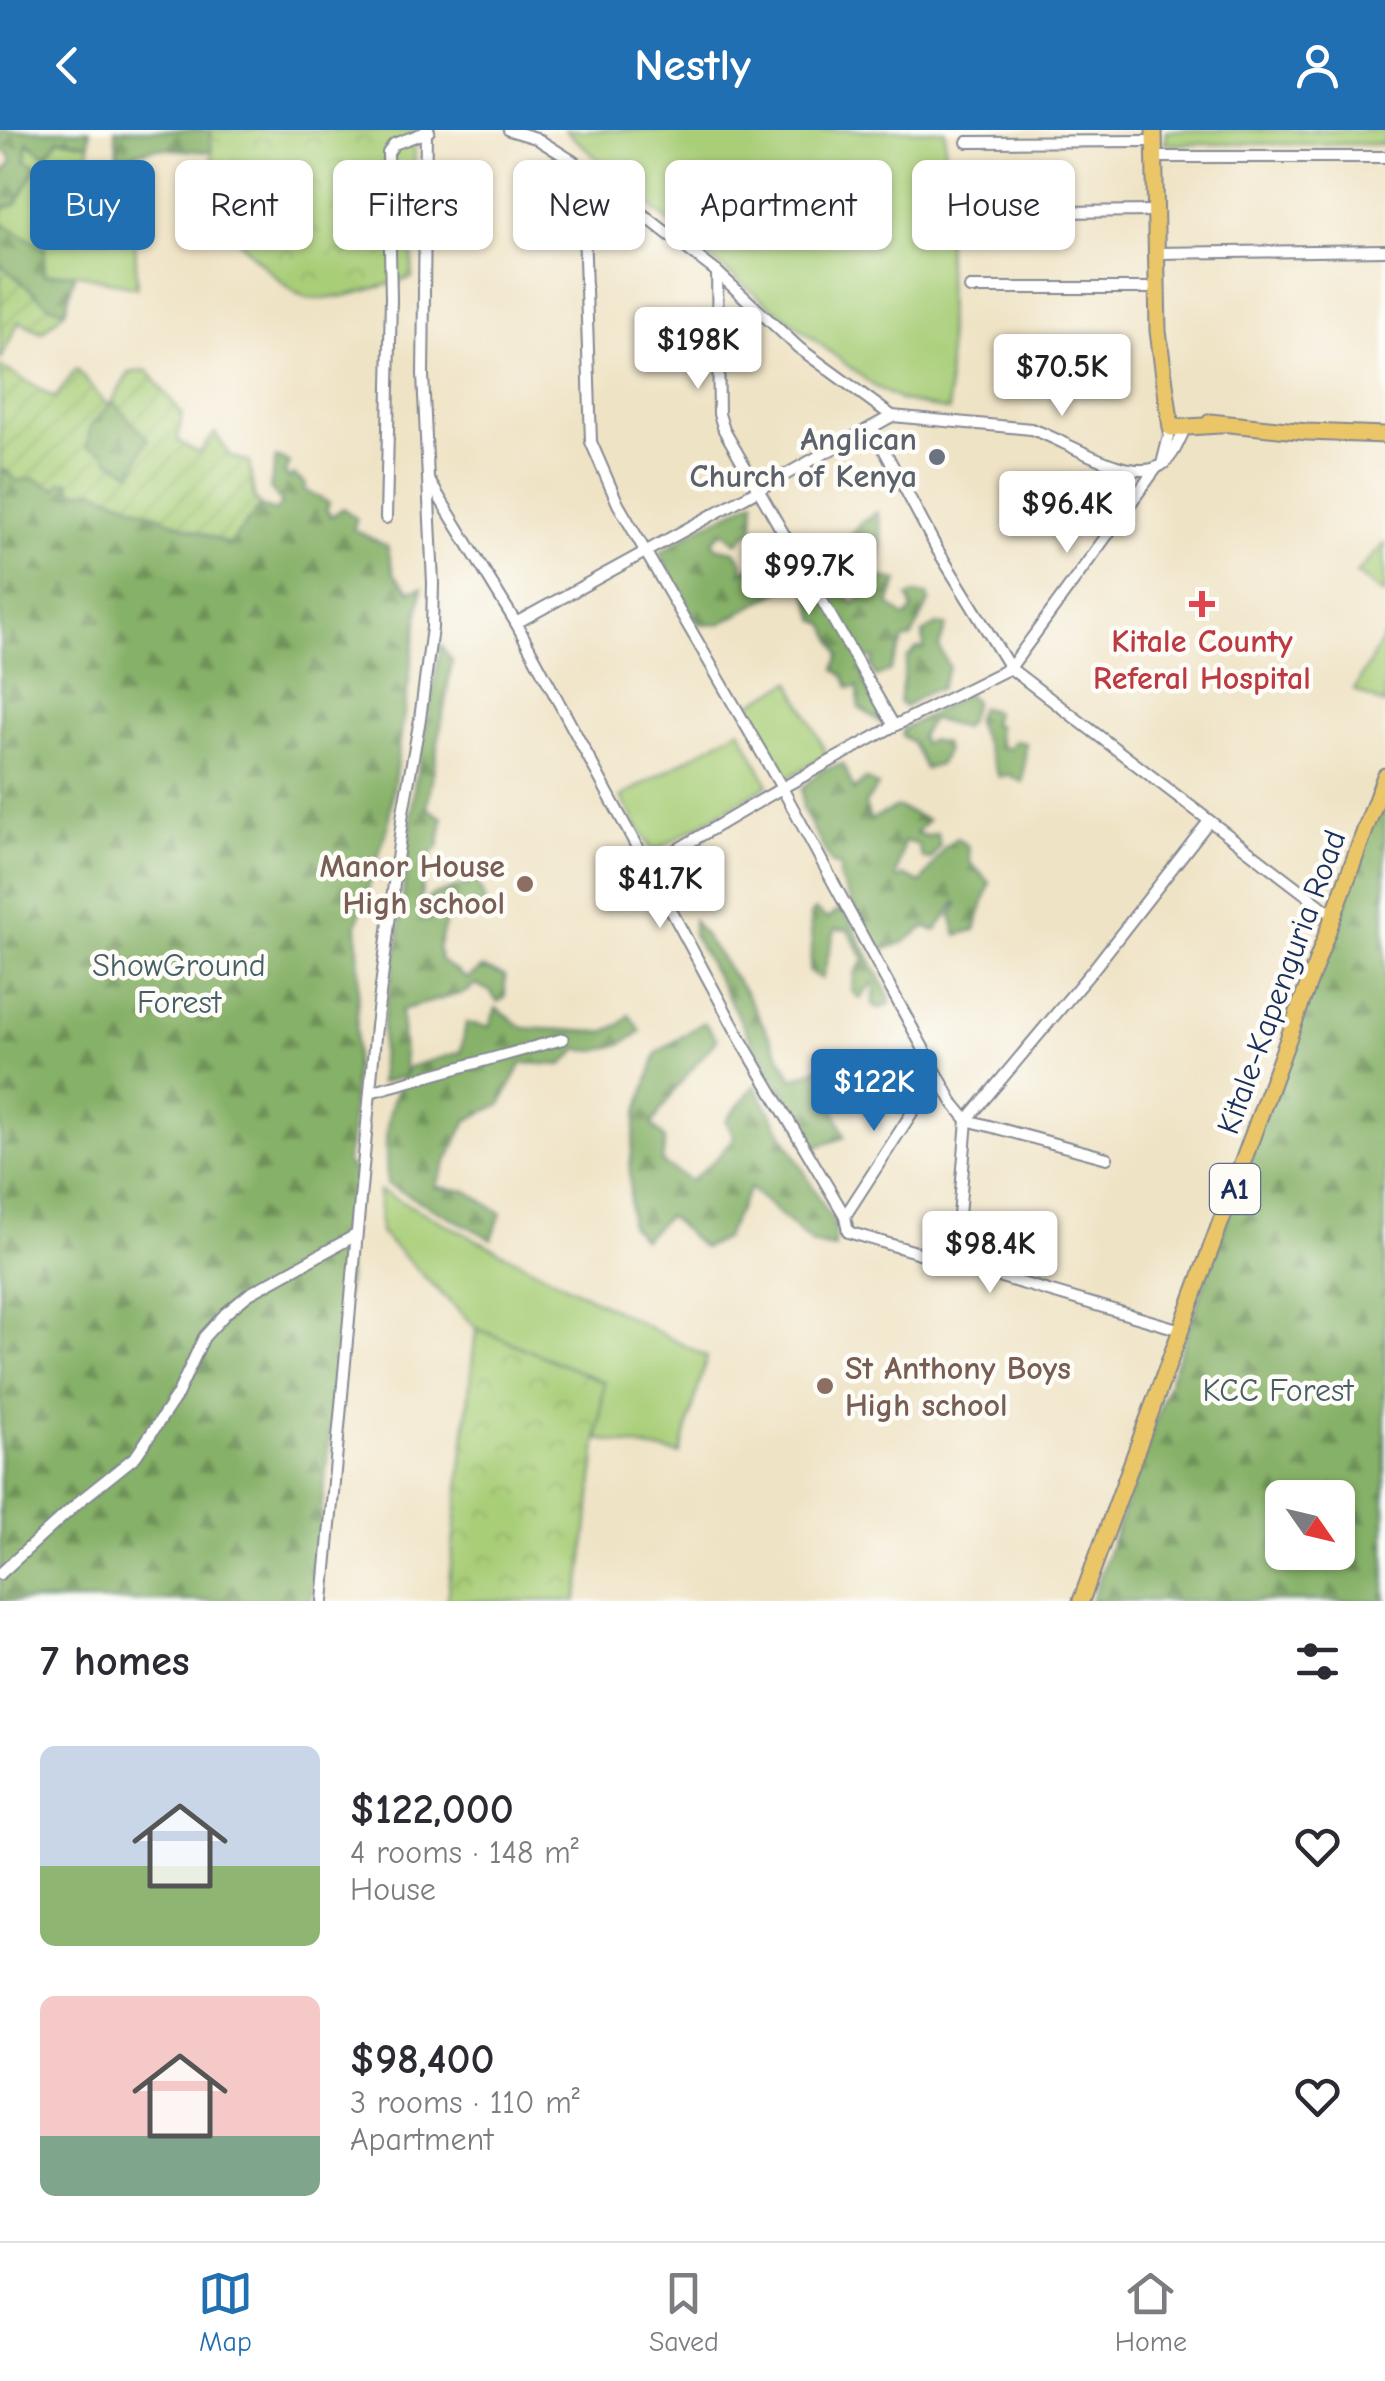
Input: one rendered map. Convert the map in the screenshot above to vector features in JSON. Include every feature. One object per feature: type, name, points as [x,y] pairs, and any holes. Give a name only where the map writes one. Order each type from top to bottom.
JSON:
[{"type":"highway","points":[[1154,142],[1159,350],[1166,392],[1178,424],[1199,418],[1220,424],[1385,434]]},
{"type":"highway","name":"Kitale-Kapenguria Road","points":[[1081,1601],[1385,776]]},
{"type":"street","points":[[509,130],[536,138],[571,160]]},
{"type":"street","points":[[323,1601],[370,1092],[403,812],[432,628],[422,268],[427,131],[394,144],[388,153],[391,298],[386,518]]},
{"type":"street","points":[[967,142],[1154,142],[1385,156]]},
{"type":"street","points":[[1075,212],[1156,211]]},
{"type":"street","points":[[645,216],[717,272],[799,348],[892,416],[1031,430],[1050,435],[1104,462],[1159,466]]},
{"type":"street","points":[[585,250],[591,442],[611,489],[782,788],[937,1074],[966,1120],[1108,1158]]},
{"type":"street","points":[[1156,253],[1385,250]]},
{"type":"street","points":[[717,272],[718,414],[732,446],[894,726]]},
{"type":"street","points":[[970,288],[1156,288]]},
{"type":"street","points":[[516,623],[892,416]]},
{"type":"street","points":[[649,866],[894,726],[1010,668],[1159,466],[1172,454],[1178,424]]},
{"type":"street","points":[[872,427],[937,550],[1010,668],[1334,916]]},
{"type":"street","points":[[426,477],[516,623],[741,1040],[844,1216],[848,1232],[1181,1330]]},
{"type":"street","points":[[955,1264],[966,1120],[1092,972],[1209,820]]},
{"type":"street","points":[[370,1092],[563,1040]]},
{"type":"street","points":[[844,1216],[937,1074]]},
{"type":"street","points":[[0,1574],[136,1456],[177,1395],[204,1337],[226,1313],[249,1294],[356,1235]]},
{"type":"green space","points":[[0,130],[90,130],[89,144],[59,139],[46,156],[27,142],[30,179],[16,204],[4,208],[0,204],[0,170],[4,172],[12,161],[0,149]]},
{"type":"green space","points":[[115,130],[211,130],[211,152],[156,148],[118,158]]},
{"type":"green space","points":[[211,130],[415,130],[414,160],[333,160],[333,250],[413,250],[412,278],[344,296],[317,299],[298,294],[248,250],[313,250],[313,160],[212,160]]},
{"type":"green space","points":[[565,130],[945,130],[945,160],[912,160],[912,250],[947,250],[949,411],[900,400],[874,386],[700,250],[892,250],[892,160],[665,160],[665,219],[645,201],[645,160],[599,160]]},
{"type":"green space","points":[[1166,130],[1385,130],[1385,144],[1165,144]]},
{"type":"green space","points":[[59,138],[89,144],[89,156],[30,163],[26,161],[27,141]]},
{"type":"green space","points":[[30,179],[30,246],[0,222],[4,208],[16,204]]},
{"type":"green space","points":[[0,222],[30,239],[30,250],[45,250],[44,275],[75,273],[65,311],[48,305],[0,264]]},
{"type":"green space","points":[[32,250],[136,250],[137,288],[75,273],[44,275]]},
{"type":"green space","points":[[0,264],[48,305],[65,311],[42,332],[19,321],[0,361]]},
{"type":"green space","points":[[0,366],[55,398],[76,369],[108,406],[90,427],[87,447],[106,452],[108,460],[132,473],[148,439],[112,401],[129,373],[147,370],[182,414],[178,441],[199,453],[215,433],[230,456],[249,462],[254,497],[260,506],[229,544],[95,490],[74,492],[69,481],[60,483],[56,489],[33,478],[17,481],[0,470]]},
{"type":"green space","points":[[112,401],[149,439],[132,473],[87,447],[90,427]]},
{"type":"green space","name":"ShowGround Forest","points":[[276,457],[290,463],[285,474],[289,478],[294,475],[306,485],[304,490],[329,503],[326,510],[332,516],[343,508],[357,519],[353,529],[387,546],[394,574],[410,591],[422,588],[388,825],[357,924],[359,975],[351,1140],[346,1163],[357,1173],[350,1220],[335,1238],[346,1256],[348,1276],[311,1601],[0,1601],[0,470],[33,478],[56,489],[60,483],[69,481],[75,492],[94,490],[229,544],[260,506],[275,511],[282,503],[270,489]]},
{"type":"green space","points":[[755,500],[754,527],[737,543],[723,531],[713,540],[715,547],[735,551],[743,563],[741,573],[756,562],[764,569],[760,581],[783,589],[720,624],[700,625],[686,606],[660,553],[695,530]]},
{"type":"green space","points":[[877,512],[882,539],[876,565],[867,580],[848,568],[847,595],[853,604],[882,578],[898,581],[889,604],[905,618],[913,610],[908,597],[928,595],[929,602],[912,637],[903,640],[889,671],[876,677],[871,666],[874,658],[863,658],[865,683],[880,709],[882,723],[859,708],[858,687],[849,688],[845,677],[835,669],[840,654],[825,624],[816,620],[803,579],[849,539],[862,521]]},
{"type":"green space","points":[[1385,543],[1385,595],[1356,574]]},
{"type":"green space","points":[[937,625],[946,626],[939,647],[949,667],[940,689],[929,691],[905,707],[899,702],[907,658],[917,648],[924,649],[923,633]]},
{"type":"green space","points":[[1385,635],[1385,705],[1354,690]]},
{"type":"green space","points":[[441,645],[452,661],[427,808],[443,818],[439,846],[425,861],[420,906],[431,896],[476,881],[486,902],[446,921],[438,948],[441,961],[467,979],[482,968],[505,976],[505,998],[497,1002],[491,992],[475,984],[467,992],[401,1010],[405,1073],[409,1067],[461,1052],[466,1023],[489,1027],[496,1008],[524,1028],[604,1032],[629,1015],[641,1031],[612,1047],[579,1049],[562,1065],[522,1063],[501,1104],[467,1120],[435,1187],[467,1191],[501,1213],[492,1239],[387,1184],[389,1116],[404,1076],[380,1083],[383,1020],[398,946],[414,788]]},
{"type":"green space","points":[[791,682],[827,755],[785,779],[744,707]]},
{"type":"green space","points":[[967,694],[974,701],[968,723],[962,728],[932,719],[920,736],[923,744],[930,740],[944,743],[946,752],[939,765],[925,769],[912,742],[902,736],[903,729]]},
{"type":"green space","points":[[980,707],[995,712],[992,724],[998,726],[1002,748],[1009,748],[1014,741],[1026,743],[1023,782],[1009,775],[999,777],[975,720]]},
{"type":"green space","points":[[740,729],[768,785],[653,852],[621,797]]},
{"type":"green space","points":[[843,764],[854,790],[865,779],[878,786],[865,804],[870,820],[897,807],[928,820],[916,833],[937,833],[940,845],[931,859],[923,859],[917,844],[904,841],[896,877],[899,880],[903,875],[921,883],[945,847],[957,838],[968,847],[970,862],[990,883],[975,930],[957,935],[951,916],[956,902],[936,931],[925,927],[903,943],[877,952],[840,880],[840,865],[832,864],[803,810],[802,789],[821,770]]},
{"type":"green space","name":"KCC Forest","points":[[1385,777],[1385,1601],[1091,1601]]},
{"type":"green space","points":[[815,910],[827,919],[845,911],[890,1004],[879,1009],[873,1004],[873,983],[860,999],[852,991],[855,973],[865,959],[847,929],[835,930],[822,979],[809,972],[810,916]]},
{"type":"green space","points":[[693,920],[745,992],[793,1079],[842,1058],[855,1069],[855,1090],[834,1108],[845,1137],[811,1149],[693,934]]},
{"type":"green space","points":[[704,1022],[717,1039],[652,1125],[665,1139],[662,1163],[691,1181],[734,1137],[726,1121],[755,1085],[835,1226],[835,1248],[813,1244],[750,1188],[724,1239],[703,1248],[668,1216],[643,1239],[630,1225],[630,1166],[637,1114],[657,1053]]},
{"type":"green space","points":[[379,1190],[707,1357],[680,1454],[598,1439],[604,1382],[476,1328],[380,1233]]},
{"type":"green space","points":[[476,1328],[604,1382],[576,1601],[447,1601]]},
{"type":"place","name":"Anglican Church of Kenya","points":[[937,457]]},
{"type":"place","name":"Kitale County Referal Hospital","points":[[1202,604]]},
{"type":"place","name":"Manor House High school","points":[[525,884]]},
{"type":"place","name":"St Anthony Boys High school","points":[[825,1386]]}]
